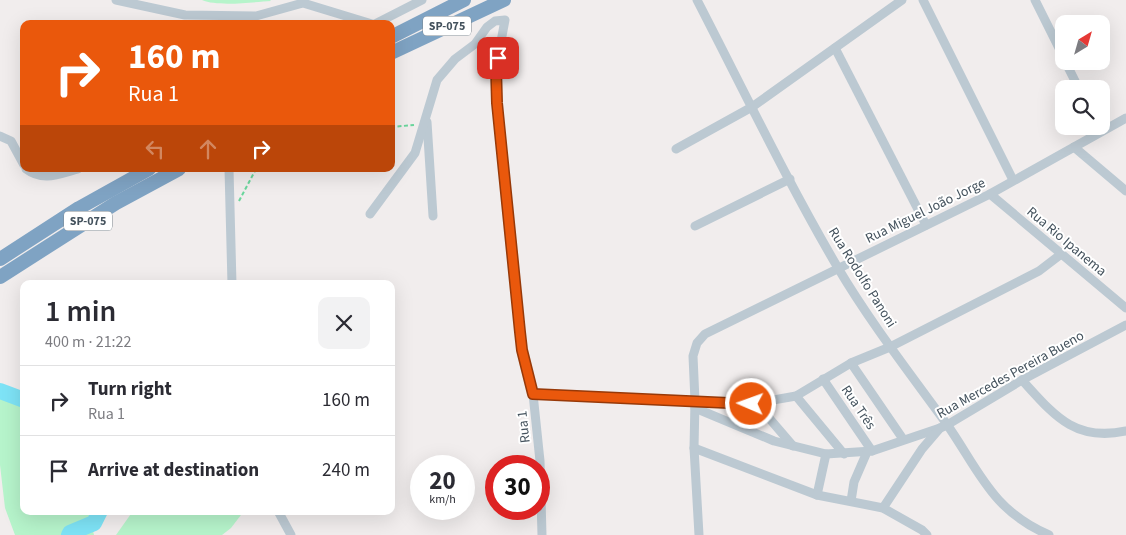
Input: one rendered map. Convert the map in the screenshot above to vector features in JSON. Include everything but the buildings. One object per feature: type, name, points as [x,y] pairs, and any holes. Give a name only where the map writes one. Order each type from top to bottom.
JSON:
[{"type":"highway","name":"SP-075","points":[[395,35],[464,0]]},
{"type":"highway","name":"SP-075","points":[[395,51],[504,0]]},
{"type":"highway","name":"SP-075","points":[[0,259],[80,208],[144,172]]},
{"type":"highway","name":"SP-075","points":[[0,277],[116,203],[173,172]]},
{"type":"street","points":[[116,0],[185,14],[256,16],[302,3],[359,20]]},
{"type":"street","points":[[381,20],[422,0]]},
{"type":"street","name":"Rua Rodolfo Panoni","points":[[697,0],[838,269],[944,427],[986,485],[1008,510],[1035,529],[1049,535]]},
{"type":"street","points":[[676,149],[752,108],[902,0]]},
{"type":"street","points":[[923,0],[1013,180]]},
{"type":"street","points":[[1035,0],[1055,40]]},
{"type":"street","name":"Rua 1","points":[[425,119],[437,80],[454,59],[476,44],[487,27],[495,21],[505,20],[496,68],[497,103],[522,350],[533,394],[540,461],[542,535]]},
{"type":"street","points":[[835,48],[926,225]]},
{"type":"street","name":"Rua Miguel João Jorge","points":[[1110,125],[1126,118]]},
{"type":"street","points":[[370,214],[415,153],[425,119]]},
{"type":"street","points":[[425,119],[433,216]]},
{"type":"street","name":"Rua Miguel João Jorge","points":[[695,404],[693,356],[697,343],[705,334],[990,194],[1074,147],[1091,135]]},
{"type":"street","points":[[0,136],[11,141],[20,158]]},
{"type":"street","points":[[1074,147],[1126,191]]},
{"type":"street","points":[[30,172],[34,175],[47,177],[66,172]]},
{"type":"street","points":[[229,172],[232,280]]},
{"type":"street","points":[[695,226],[790,179]]},
{"type":"street","name":"Rua Rio Ipanema","points":[[990,194],[1060,255],[1126,308]]},
{"type":"street","points":[[533,394],[695,404],[756,403],[796,396],[851,363],[890,347],[1039,271],[1060,255]]},
{"type":"street","name":"Rua Mercedes Pereira Bueno","points":[[883,508],[922,449],[944,427],[1022,380],[1126,325]]},
{"type":"street","points":[[851,363],[903,439]]},
{"type":"street","name":"Rua Três","points":[[823,379],[870,451]]},
{"type":"street","points":[[1022,380],[1056,416],[1083,431],[1108,434],[1126,431]]},
{"type":"street","points":[[796,396],[844,454]]},
{"type":"street","points":[[756,403],[794,446]]},
{"type":"street","points":[[695,404],[774,441],[826,454],[870,451],[944,427]]},
{"type":"street","points":[[695,404],[694,448],[699,535]]},
{"type":"street","points":[[694,448],[817,495],[883,508],[922,530],[927,535]]},
{"type":"street","points":[[851,501],[854,482],[870,451]]},
{"type":"street","points":[[817,495],[826,454]]},
{"type":"street","points":[[280,515],[291,535]]},
{"type":"path","points":[[395,126],[425,119]]},
{"type":"path","points":[[230,216],[254,172]]},
{"type":"green space","points":[[202,0],[270,0],[271,1],[226,4]]},
{"type":"green space","points":[[0,390],[20,395],[20,515],[94,515],[92,527],[94,535],[15,535],[5,508],[0,465]]},
{"type":"green space","points":[[130,515],[241,515],[231,528],[222,535],[116,535]]},
{"type":"waterway","points":[[0,391],[20,398]]},
{"type":"waterway","points":[[69,535],[94,523],[98,515]]},
{"type":"route","points":[[498,58],[496,68],[497,103],[520,332],[522,350],[533,394],[751,404]]}]
